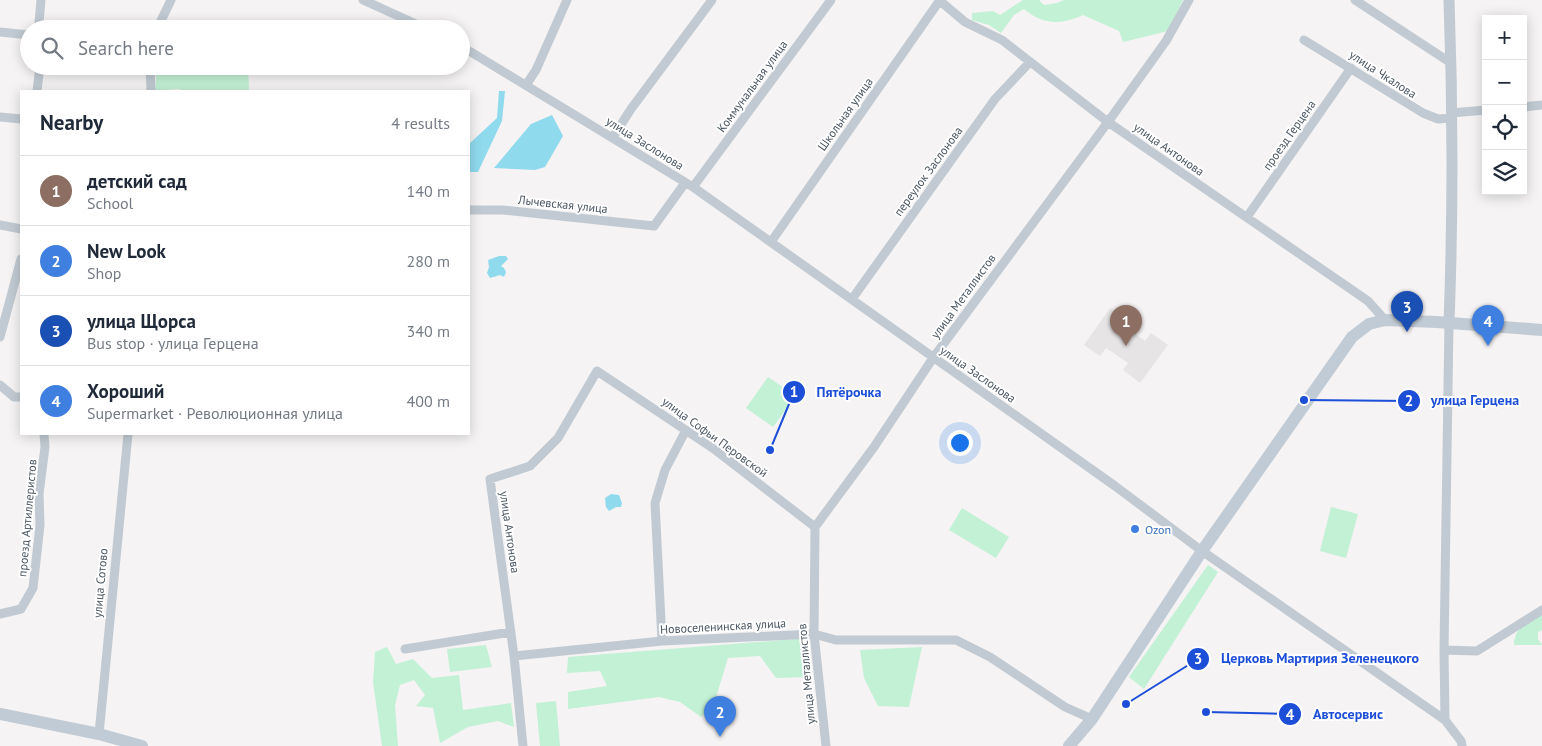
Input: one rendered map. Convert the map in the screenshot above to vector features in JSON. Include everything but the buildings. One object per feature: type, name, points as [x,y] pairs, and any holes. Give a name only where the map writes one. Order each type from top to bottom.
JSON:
[{"type":"main road","points":[[1069,746],[1092,720],[1202,551],[1352,337],[1370,324],[1386,320],[1542,330]]},
{"type":"main road","points":[[0,714],[99,734],[142,746]]},
{"type":"street","points":[[39,20],[41,0]]},
{"type":"street","points":[[161,20],[171,0]]},
{"type":"street","points":[[363,0],[406,20]]},
{"type":"street","points":[[526,85],[540,62],[567,0]]},
{"type":"street","points":[[613,138],[631,109],[712,0]]},
{"type":"street","name":"Коммунальная улица","points":[[654,226],[689,185],[831,0]]},
{"type":"street","name":"улица Антонова","points":[[940,0],[965,22],[1002,40],[1108,122],[1368,301],[1386,320]]},
{"type":"street","name":"Школьная улица","points":[[771,242],[940,0]]},
{"type":"street","name":"улица Металлистов","points":[[826,746],[814,634],[815,526],[874,447],[934,358],[1166,41],[1189,0]]},
{"type":"street","points":[[1355,0],[1451,63]]},
{"type":"street","points":[[1445,720],[1444,650],[1449,323],[1453,231],[1449,0]]},
{"type":"street","points":[[0,32],[20,34]]},
{"type":"street","name":"улица Чкалова","points":[[1304,40],[1422,113],[1438,119],[1482,111]]},
{"type":"street","name":"улица Заслонова","points":[[470,51],[689,185],[771,242],[1115,486],[1202,551],[1445,720],[1461,741],[1462,746]]},
{"type":"street","name":"переулок Заслонова","points":[[852,299],[995,99],[1030,62]]},
{"type":"street","name":"проезд Герцена","points":[[1246,217],[1351,68]]},
{"type":"street","points":[[38,90],[39,75]]},
{"type":"street","points":[[150,75],[151,90]]},
{"type":"street","points":[[1527,107],[1542,106]]},
{"type":"street","points":[[0,117],[20,119]]},
{"type":"street","name":"Лычевская улица","points":[[470,210],[504,210],[654,226]]},
{"type":"street","points":[[0,225],[20,229]]},
{"type":"street","points":[[0,337],[20,262]]},
{"type":"street","name":"улица Антонова","points":[[524,746],[511,632],[490,479],[530,466],[558,438],[597,371]]},
{"type":"street","name":"улица Софьи Перовской","points":[[597,371],[686,430],[815,526]]},
{"type":"street","points":[[0,386],[14,398],[20,397]]},
{"type":"street","points":[[662,641],[655,503],[665,470],[686,430]]},
{"type":"street","name":"проезд Артиллеристов","points":[[0,614],[21,609],[34,588],[40,525],[39,494],[45,447],[44,435]]},
{"type":"street","name":"улица Сотово","points":[[99,734],[128,435]]},
{"type":"street","points":[[1444,650],[1477,651],[1542,610]]},
{"type":"street","points":[[405,649],[511,632]]},
{"type":"street","name":"Новоселенинская улица","points":[[514,656],[662,641],[814,634],[836,640],[956,640],[990,657],[1065,707],[1092,720]]},
{"type":"shaded area","points":[[1110,308],[1125,318],[1121,324],[1145,341],[1151,333],[1168,345],[1140,383],[1123,370],[1128,363],[1106,348],[1100,356],[1084,345]]},
{"type":"green space","points":[[1023,0],[1039,0],[1044,5],[1064,0],[1183,0],[1168,31],[1123,42],[1119,31],[1083,15],[1067,21],[1052,22],[1038,18],[1024,9],[1014,15],[1001,33],[989,25],[972,20],[972,13],[993,11],[1000,15]]},
{"type":"green space","points":[[156,75],[248,75],[249,90],[155,90]]},
{"type":"green space","points":[[768,377],[796,396],[773,427],[746,408]]},
{"type":"green space","points":[[1331,507],[1358,514],[1346,558],[1320,551]]},
{"type":"green space","points":[[962,508],[1009,537],[996,558],[949,530]]},
{"type":"green space","points":[[1208,565],[1218,572],[1144,689],[1129,677]]},
{"type":"green space","points":[[1542,615],[1542,630],[1538,632],[1538,639],[1542,645],[1514,645],[1516,634],[1522,626]]},
{"type":"green space","points":[[808,638],[810,677],[776,678],[760,656],[728,658],[714,704],[701,717],[680,702],[659,697],[568,709],[568,692],[607,686],[600,671],[567,673],[568,657]]},
{"type":"green space","points":[[486,645],[492,667],[450,672],[447,649]]},
{"type":"green space","points":[[387,647],[396,664],[413,659],[432,678],[459,675],[463,710],[511,703],[514,727],[498,721],[468,727],[440,743],[433,708],[416,706],[425,695],[414,680],[400,685],[395,705],[398,746],[382,746],[373,682],[375,652]]},
{"type":"green space","points":[[922,647],[909,707],[878,706],[864,678],[860,650]]},
{"type":"green space","points":[[556,701],[560,746],[540,746],[536,703]]},
{"type":"water","points":[[499,91],[505,91],[502,121],[478,172],[470,172],[470,143],[497,118]]},
{"type":"water","points":[[552,115],[563,136],[545,167],[535,170],[494,168],[531,124]]},
{"type":"water","points":[[499,256],[506,256],[508,259],[501,266],[506,272],[504,277],[500,275],[490,278],[487,273],[489,267],[488,260]]},
{"type":"water","points":[[611,494],[619,495],[622,503],[621,507],[616,507],[609,511],[606,507],[605,498]]},
{"type":"place","name":"улица Щорса","points":[[1407,332]]},
{"type":"place","name":"детский сад","points":[[1126,346]]},
{"type":"place","name":"Хороший","points":[[1488,346]]},
{"type":"place","name":"улица Герцена","points":[[1304,400]]},
{"type":"place","name":"Пятёрочка","points":[[770,450]]},
{"type":"place","name":"Ozon","points":[[1135,529]]},
{"type":"place","name":"Церковь Мартирия Зеленецкого","points":[[1126,704]]},
{"type":"place","name":"Автосервис","points":[[1206,712]]},
{"type":"place","name":"New Look","points":[[720,737]]}]
